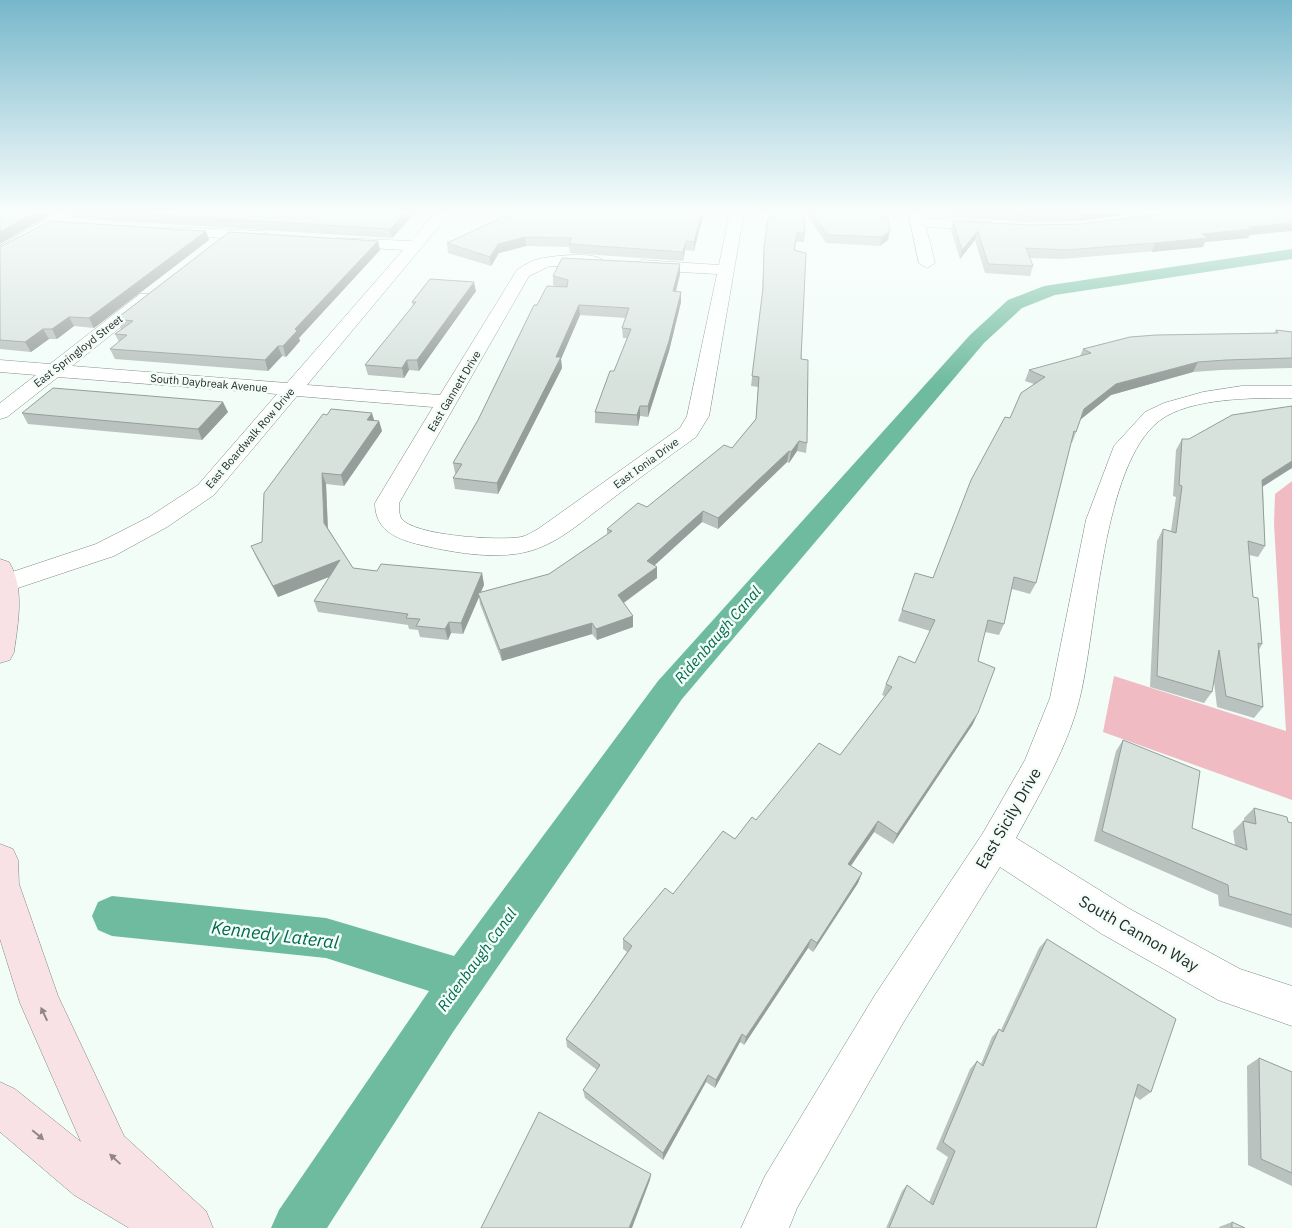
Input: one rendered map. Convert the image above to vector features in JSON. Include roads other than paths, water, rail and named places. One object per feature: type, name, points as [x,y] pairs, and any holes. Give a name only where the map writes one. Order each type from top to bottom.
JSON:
[{"type":"street","name":"East Boardwalk Row Drive","points":[[2,579],[104,550],[158,522],[206,490],[395,269]]},
{"type":"street","name":"East Gannett Drive","points":[[397,528],[388,516],[387,503],[523,273],[529,269]]},
{"type":"street","name":"East Gannett Drive","points":[[715,269],[726,270]]},
{"type":"street","name":"East Ionia Drive","points":[[397,528],[410,535],[426,539],[500,546],[522,545],[547,535],[688,432],[698,416],[726,270]]},
{"type":"street","name":"East Springloyd Street","points":[[0,413],[163,284]]},
{"type":"street","name":"South Daybreak Avenue","points":[[0,366],[447,402]]},
{"type":"street","name":"East Sicily Drive","points":[[765,1228],[781,1192],[889,1009],[994,844],[1039,764],[1065,698],[1098,520],[1125,446],[1152,416],[1192,400],[1242,392],[1292,392]]},
{"type":"street","points":[[0,652],[5,612],[2,579]]},
{"type":"street","name":"South Cannon Way","points":[[994,844],[1115,921],[1232,986],[1292,1006]]},
{"type":"street","points":[[0,860],[2,884],[40,1003],[108,1152],[189,1228]]},
{"type":"street","points":[[0,1104],[90,1179],[175,1228]]},
{"type":"waterway","name":"Ridenbaugh Canal","points":[[463,980],[670,690],[977,339],[1015,304],[1051,290],[1190,269]]},
{"type":"waterway","name":"Kennedy Lateral","points":[[112,916],[326,938],[463,980]]},
{"type":"waterway","name":"Ridenbaugh Canal","points":[[297,1228],[463,980]]}]
